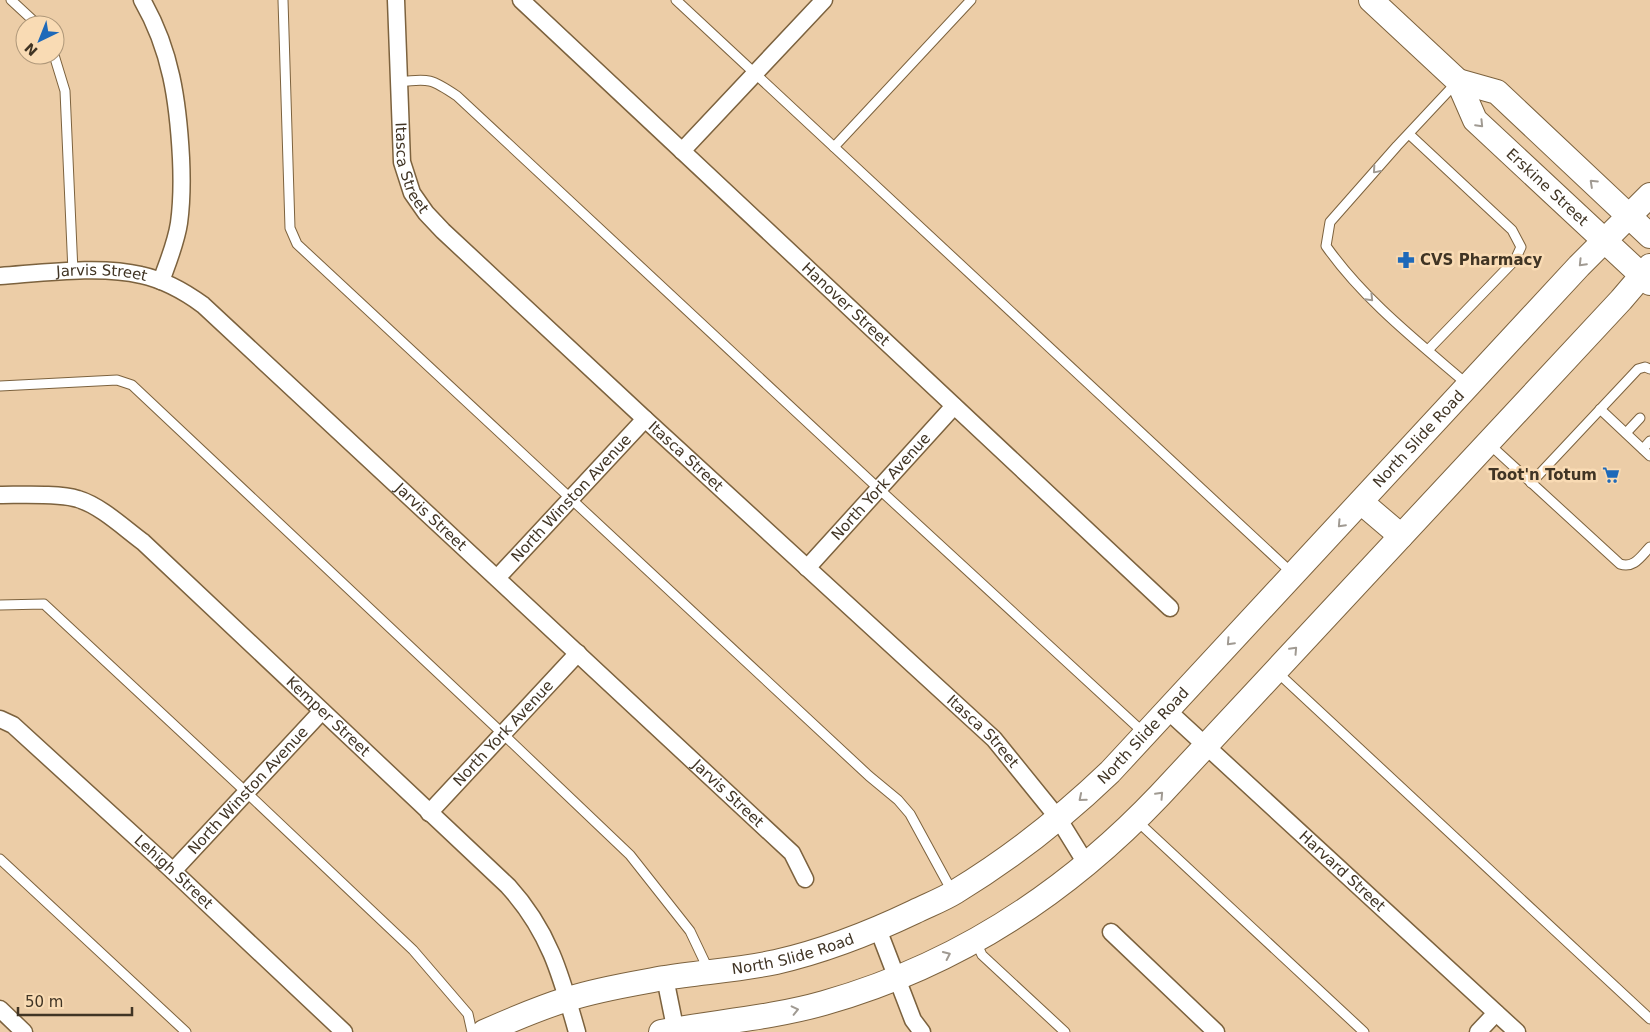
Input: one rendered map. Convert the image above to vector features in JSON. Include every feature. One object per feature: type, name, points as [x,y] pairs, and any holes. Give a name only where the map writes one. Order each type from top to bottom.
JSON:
[{"type":"main road","name":"Erskine Street","points":[[1371,0],[1458,81],[1475,120],[1604,241],[1647,275]]},
{"type":"main road","name":"Erskine Street","points":[[1458,81],[1497,92],[1650,236]]},
{"type":"main road","name":"North Slide Road","points":[[484,1032],[526,1013],[606,989],[665,978],[743,968],[806,954],[878,929],[954,893],[1007,858],[1085,796],[1110,772],[1579,266],[1650,195]]},
{"type":"main road","points":[[671,1031],[757,1022],[823,1004],[897,978],[976,940],[1034,905],[1087,865],[1136,820],[1621,300],[1647,275]]},
{"type":"main road","points":[[1361,502],[1401,536]]},
{"type":"street","name":"Itasca Street","points":[[396,0],[402,162],[412,193],[426,214],[645,419],[994,739],[1058,818],[1087,865]]},
{"type":"street","name":"Hanover Street","points":[[521,0],[1170,608]]},
{"type":"street","points":[[682,151],[824,0]]},
{"type":"street","points":[[149,2],[170,68],[180,130],[182,198],[179,222],[174,245],[161,281]]},
{"type":"street","name":"Jarvis Street","points":[[0,276],[73,272],[125,272],[142,275],[180,289],[210,312],[792,853],[805,879]]},
{"type":"street","name":"North York Avenue","points":[[807,568],[954,406]]},
{"type":"street","name":"North Winston Avenue","points":[[497,578],[645,419]]},
{"type":"street","name":"Kemper Street","points":[[0,495],[58,496],[78,499],[98,509],[143,542],[508,886],[531,913],[550,948],[568,999],[577,1032]]},
{"type":"street","name":"North York Avenue","points":[[429,813],[578,653]]},
{"type":"street","name":"Harvard Street","points":[[1167,710],[1517,1032]]},
{"type":"street","name":"North Winston Avenue","points":[[173,871],[322,711]]},
{"type":"street","name":"Lehigh Street","points":[[0,719],[13,725],[173,871],[344,1032]]},
{"type":"street","points":[[878,929],[913,1020],[922,1032]]},
{"type":"street","points":[[1111,932],[1216,1032]]},
{"type":"street","points":[[665,978],[671,1031]]},
{"type":"street","points":[[0,1009],[24,1032]]},
{"type":"street","points":[[1478,1032],[1496,1013]]},
{"type":"lane","points":[[12,0],[28,15]]},
{"type":"lane","points":[[283,0],[290,228],[297,244],[869,776],[898,800],[910,814],[954,893]]},
{"type":"lane","points":[[676,0],[1294,575]]},
{"type":"lane","points":[[834,147],[971,0]]},
{"type":"lane","points":[[57,65],[65,91],[73,272]]},
{"type":"lane","points":[[399,82],[423,79],[438,83],[457,96],[1145,734]]},
{"type":"lane","points":[[1458,81],[1330,222],[1326,246],[1340,266],[1374,302],[1468,386]]},
{"type":"lane","points":[[1409,134],[1512,230],[1521,247],[1515,260],[1428,350]]},
{"type":"lane","points":[[1532,483],[1638,369],[1645,367],[1650,369]]},
{"type":"lane","points":[[0,386],[117,380],[132,385],[504,734],[630,855],[690,931],[710,972]]},
{"type":"lane","points":[[1600,409],[1650,456]]},
{"type":"lane","points":[[1626,433],[1640,418]]},
{"type":"lane","points":[[1643,449],[1650,441]]},
{"type":"lane","points":[[1488,443],[1620,564],[1625,566],[1633,565],[1650,547]]},
{"type":"lane","points":[[0,605],[44,604],[413,950],[468,1014],[472,1032]]},
{"type":"lane","points":[[1275,670],[1650,1018]]},
{"type":"lane","points":[[1136,820],[1364,1032]]},
{"type":"lane","points":[[0,859],[186,1032]]},
{"type":"lane","points":[[976,940],[982,954],[1065,1032]]},
{"type":"place","name":"CVS Pharmacy","points":[[1406,260]]},
{"type":"place","name":"Toot'n Totum","points":[[1611,475]]}]
